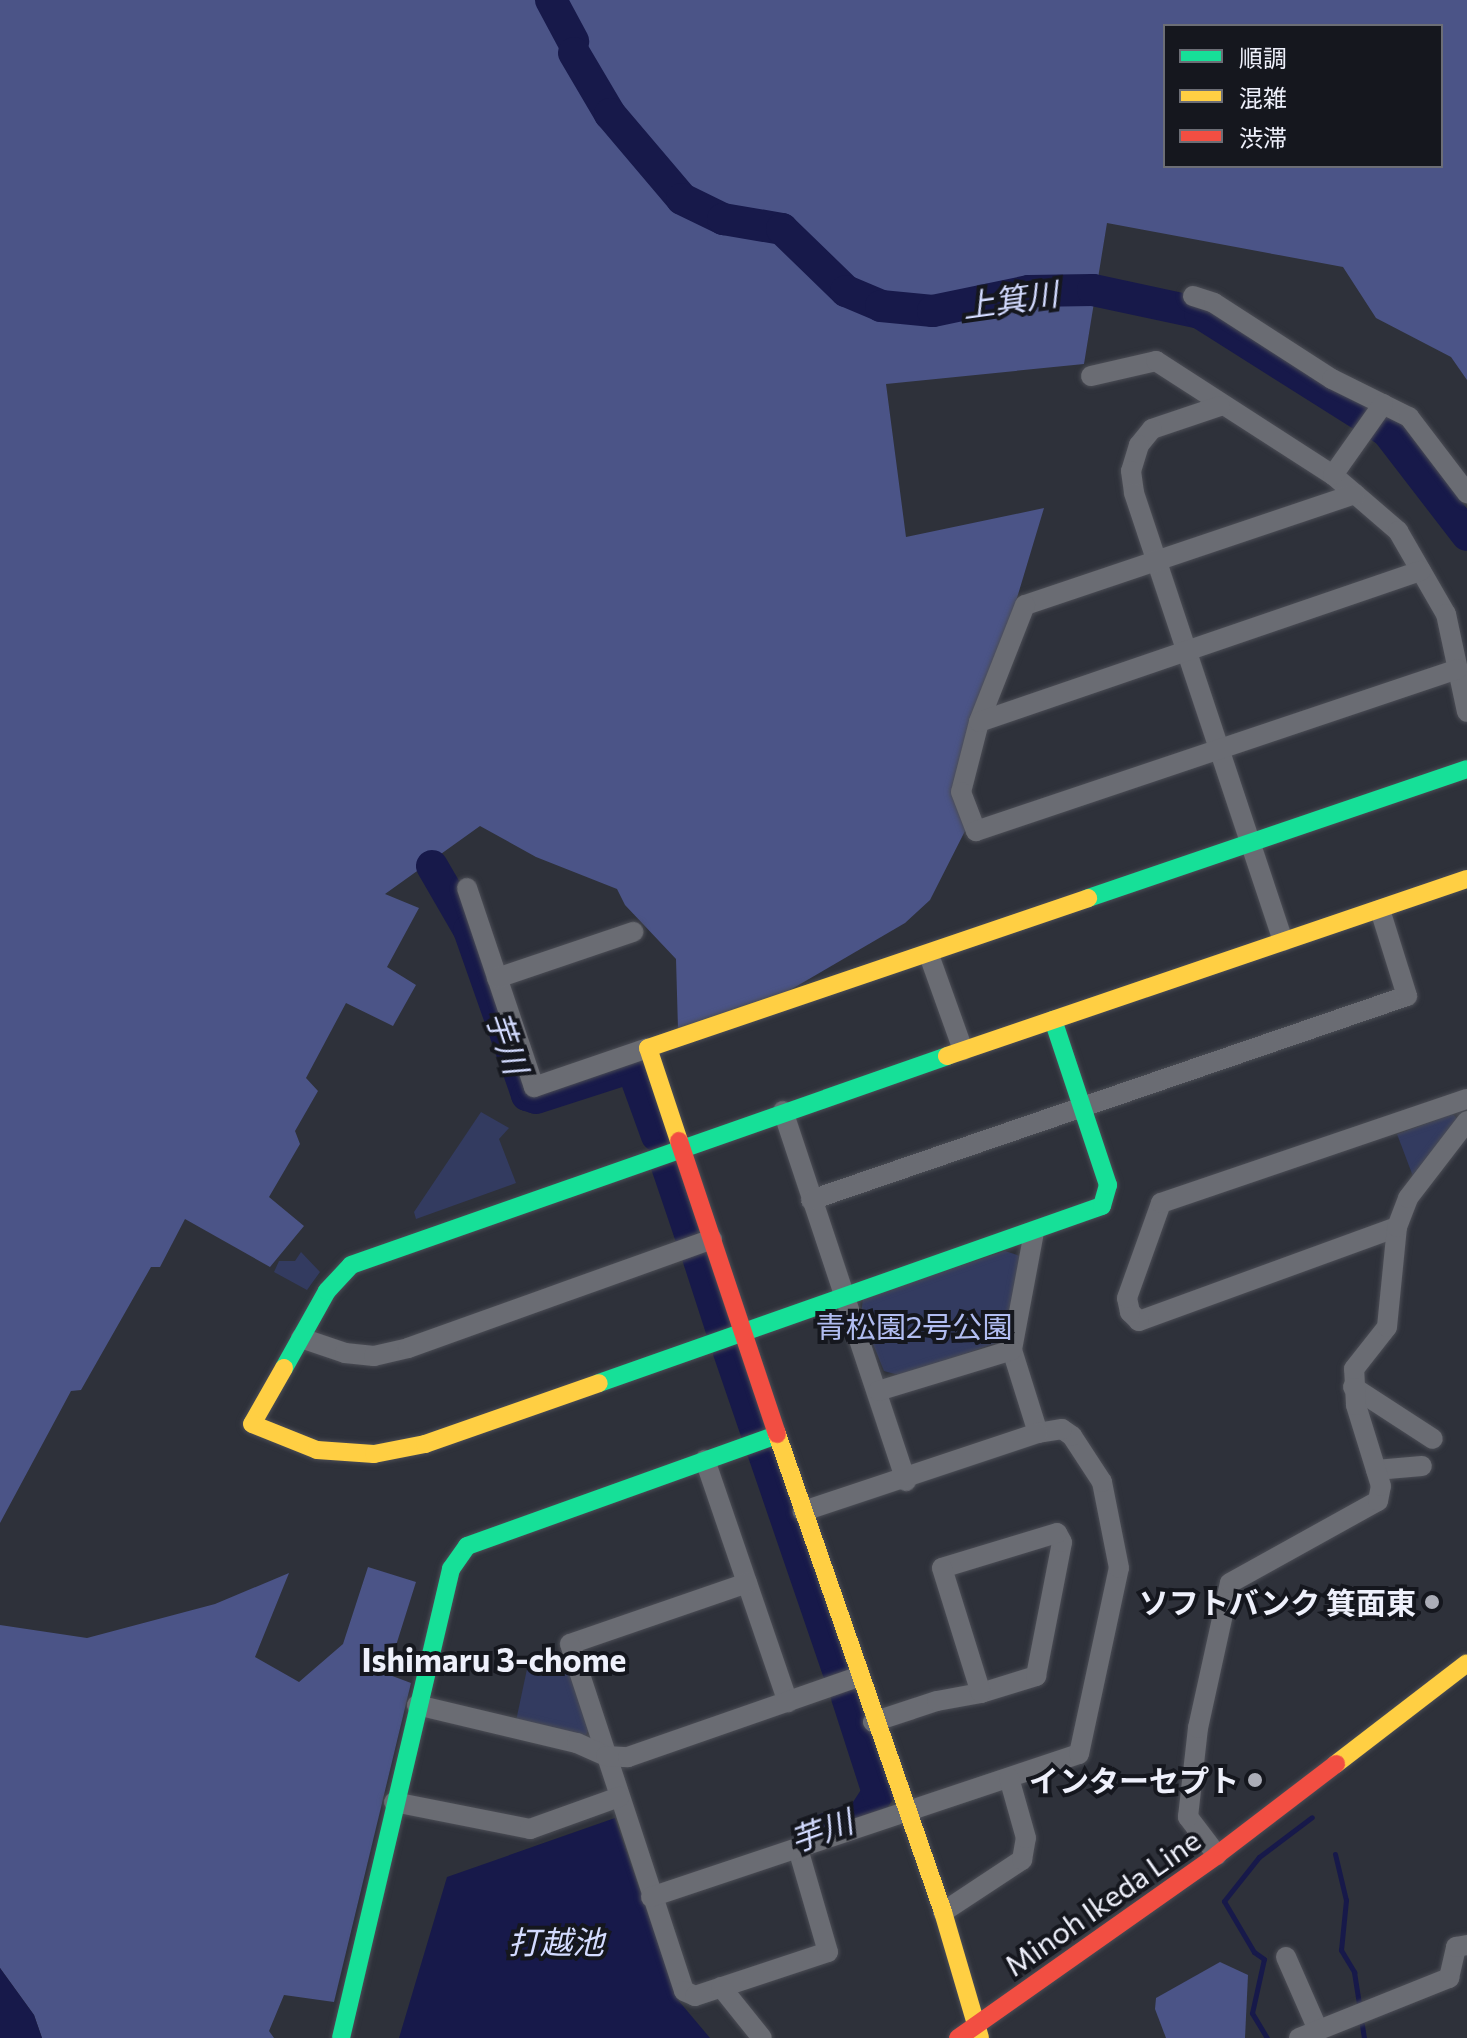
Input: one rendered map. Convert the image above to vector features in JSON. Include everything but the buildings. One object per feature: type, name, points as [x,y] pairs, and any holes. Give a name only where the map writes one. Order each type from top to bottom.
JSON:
[{"type":"street","points":[[1193,296],[1375,414],[1409,417],[1467,493]]},
{"type":"street","points":[[1091,376],[1156,361],[1220,406],[1333,475],[1398,531],[1446,614],[1467,712]]},
{"type":"street","points":[[1220,406],[1152,429],[1139,445],[1131,471],[1134,493],[1184,652],[1222,748],[1283,941]]},
{"type":"street","points":[[1333,475],[1375,414]]},
{"type":"street","points":[[1355,494],[1025,605],[979,722],[961,792],[976,831],[1458,669]]},
{"type":"street","points":[[979,722],[1421,571]]},
{"type":"street","points":[[467,888],[534,1087],[929,955],[1467,769]]},
{"type":"street","points":[[1053,1020],[1108,1185],[1106,1201],[1034,1232],[842,1295],[425,1444],[374,1454],[317,1450],[252,1424],[327,1291],[351,1265],[680,1146],[1467,879]]},
{"type":"street","points":[[811,1200],[1407,996],[1380,910]]},
{"type":"street","points":[[497,978],[633,932]]},
{"type":"street","points":[[929,955],[963,1050]]},
{"type":"street","points":[[648,1048],[742,1330],[766,1439],[803,1511],[873,1722],[943,1912],[978,2032]]},
{"type":"street","points":[[1397,1227],[1139,1321],[1130,1312],[1127,1298],[1161,1203],[1467,1099]]},
{"type":"street","points":[[783,1111],[906,1481]]},
{"type":"street","points":[[1217,1855],[1188,1817],[1198,1728],[1230,1583],[1378,1501],[1381,1486],[1353,1387],[1354,1369],[1387,1327],[1397,1227],[1408,1198],[1466,1123]]},
{"type":"street","points":[[1034,1232],[1012,1350],[1038,1433]]},
{"type":"street","points":[[301,1338],[345,1353],[374,1356],[408,1348],[712,1239]]},
{"type":"street","points":[[878,1391],[1012,1350]]},
{"type":"street","points":[[1353,1387],[1433,1439]]},
{"type":"street","points":[[651,1897],[909,1815],[1079,1754],[1119,1568],[1102,1482],[1072,1436],[1062,1429],[1038,1433],[906,1481],[803,1511]]},
{"type":"street","points":[[341,2038],[451,1569],[467,1546],[766,1439]]},
{"type":"street","points":[[705,1460],[788,1702]]},
{"type":"street","points":[[1376,1470],[1422,1466]]},
{"type":"street","points":[[873,1722],[981,1693],[1036,1676],[1062,1542],[1057,1533],[942,1568],[981,1693]]},
{"type":"street","points":[[747,1583],[570,1644],[684,1991],[695,1996],[828,1952],[798,1849]]},
{"type":"street","name":"Minoh Ikeda Line","points":[[958,2038],[978,2032],[1217,1855],[1467,1663]]},
{"type":"street","points":[[417,1705],[577,1743],[606,1756],[628,1757],[858,1677]]},
{"type":"street","points":[[943,1912],[1022,1860],[1026,1838],[1009,1778]]},
{"type":"street","points":[[394,1802],[530,1829],[619,1797]]},
{"type":"street","points":[[1286,1957],[1309,2034],[1449,1978],[1456,1947],[1467,1945]]},
{"type":"street","points":[[721,1987],[762,2038]]},
{"type":"green space","points":[[481,1112],[509,1128],[499,1139],[516,1183],[416,1219],[414,1212]]},
{"type":"green space","points":[[1453,1114],[1459,1121],[1414,1179],[1397,1134]]},
{"type":"green space","name":"青松園2号公園","points":[[1005,1251],[1023,1257],[1007,1339],[902,1376],[884,1371],[861,1315],[863,1298]]},
{"type":"green space","points":[[301,1252],[320,1272],[307,1290],[274,1272],[279,1261],[295,1261]]},
{"type":"green space","points":[[527,1669],[572,1673],[590,1727],[585,1737],[516,1721]]},
{"type":"shaded area","points":[[0,0],[1467,0],[1467,380],[1451,357],[1376,318],[1343,267],[1107,223],[1084,364],[886,384],[906,537],[1044,508],[971,751],[965,831],[930,900],[905,923],[785,993],[678,1029],[676,959],[625,905],[617,889],[536,857],[480,826],[385,894],[419,908],[387,967],[416,985],[393,1026],[346,1003],[306,1078],[318,1091],[295,1131],[300,1144],[269,1197],[304,1226],[270,1267],[185,1219],[160,1267],[151,1267],[81,1390],[71,1391],[0,1523]]},
{"type":"shaded area","points":[[368,1567],[416,1582],[387,1674],[411,1683],[334,2002],[284,1995],[269,2031],[274,2038],[42,2038],[34,2015],[0,1968],[0,1625],[87,1638],[215,1604],[289,1573],[255,1657],[299,1682],[343,1644]]},
{"type":"shaded area","points":[[1220,1962],[1248,1975],[1245,2038],[1166,2038],[1155,2009],[1156,1998]]},
{"type":"water","name":"打越池","points":[[615,1818],[678,2000],[710,2038],[399,2038],[447,1877]]},
{"type":"water","points":[[0,1968],[34,2015],[42,2038],[0,2038]]},
{"type":"waterway","name":"上箕川","points":[[551,0],[573,41]]},
{"type":"waterway","name":"上箕川","points":[[574,53],[610,114],[682,199],[723,219],[782,229],[846,291],[881,306],[933,311],[1029,291],[1093,290],[1200,313],[1387,431],[1467,535]]},
{"type":"waterway","name":"芋川","points":[[432,866],[469,930],[527,1095],[536,1098],[632,1067],[657,1136]]},
{"type":"waterway","name":"芋川","points":[[666,1163],[691,1237]]},
{"type":"waterway","name":"芋川","points":[[698,1257],[722,1331]]},
{"type":"waterway","name":"芋川","points":[[729,1352],[838,1670]]},
{"type":"waterway","name":"芋川","points":[[826,1829],[863,1816],[878,1793],[847,1697]]},
{"type":"waterway","points":[[1267,2038],[1252,2013],[1264,1959],[1254,1952],[1224,1901],[1259,1857],[1312,1817]]},
{"type":"waterway","points":[[1335,1854],[1346,1900],[1341,1950],[1354,1972],[1360,2009]]},
{"type":"waterway","points":[[1361,2019],[1364,2038]]},
{"type":"traffic: fast","points":[[1088,898],[1467,769]]},
{"type":"traffic: fast","points":[[599,1383],[1102,1206],[1108,1185],[1053,1020]]},
{"type":"traffic: fast","points":[[284,1368],[327,1291],[351,1265],[947,1056]]},
{"type":"traffic: fast","points":[[341,2038],[451,1569],[467,1546],[777,1435]]},
{"type":"traffic: slow","points":[[947,1056],[1467,879]]},
{"type":"traffic: slow","points":[[679,1141],[648,1048],[1088,898]]},
{"type":"traffic: slow","points":[[284,1368],[252,1424],[317,1450],[374,1454],[425,1444],[599,1383]]},
{"type":"traffic: slow","points":[[777,1434],[943,1912],[980,2038]]},
{"type":"traffic: slow","points":[[1336,1764],[1467,1663]]},
{"type":"traffic: jam","points":[[679,1141],[777,1434]]},
{"type":"traffic: jam","points":[[958,2038],[1217,1855],[1336,1764]]},
{"type":"place","name":"ソフトバンク 箕面東","points":[[1432,1602]]},
{"type":"place","name":"インターセプト","points":[[1255,1780]]},
{"type":"district","name":"Ishimaru 3-chome","points":[[494,1659]]}]
